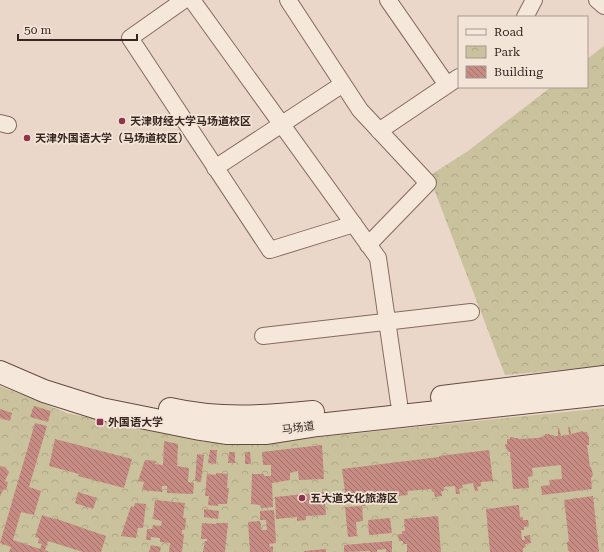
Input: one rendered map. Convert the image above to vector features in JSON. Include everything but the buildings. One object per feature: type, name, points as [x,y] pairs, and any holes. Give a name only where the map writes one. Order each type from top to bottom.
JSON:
[{"type":"main road","name":"马场道","points":[[0,359],[90,392],[186,413],[243,416],[277,415],[399,402],[604,377]]},
{"type":"main road","name":"马场道","points":[[0,372],[44,391],[101,409],[188,427],[226,433],[267,432],[318,425],[604,394]]},
{"type":"street","points":[[184,0],[130,38],[270,250],[354,224]]},
{"type":"street","points":[[192,0],[378,258],[386,322],[399,402]]},
{"type":"street","points":[[288,0],[360,110],[428,183],[368,245]]},
{"type":"street","points":[[380,131],[453,81],[388,0]]},
{"type":"street","points":[[526,16],[534,0]]},
{"type":"street","points":[[597,0],[604,6]]},
{"type":"street","points":[[215,168],[343,84]]},
{"type":"street","points":[[263,336],[471,312]]},
{"type":"green space","points":[[604,46],[604,366],[505,375],[429,176],[468,151],[550,88],[588,88],[588,58]]},
{"type":"green space","name":"五大道文化旅游区","points":[[0,386],[67,413],[205,442],[262,443],[604,408],[604,552],[0,552]]},
{"type":"place","name":"天津财经大学马场道校区","points":[[122,121]]},
{"type":"place","name":"天津外国语大学（马场道校区）","points":[[27,138]]},
{"type":"place","name":"外国语大学","points":[[100,422]]},
{"type":"place","name":"五大道文化旅游区","points":[[302,498]]}]
